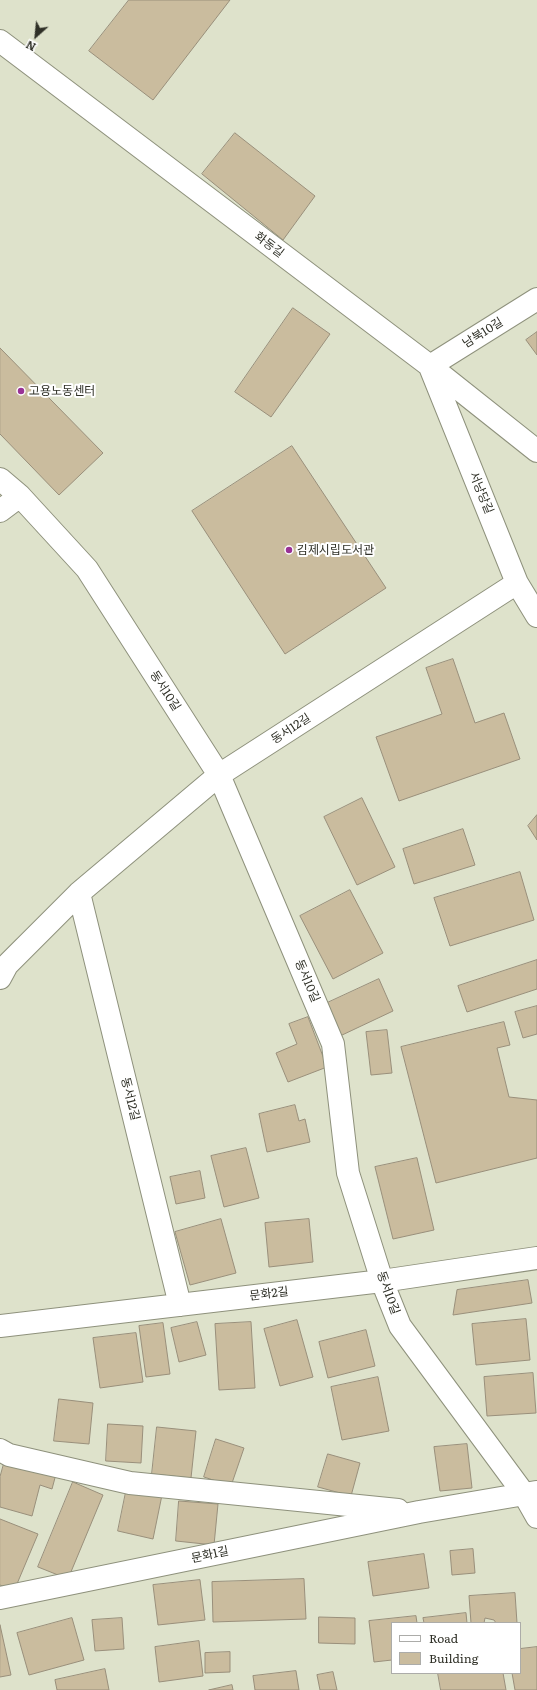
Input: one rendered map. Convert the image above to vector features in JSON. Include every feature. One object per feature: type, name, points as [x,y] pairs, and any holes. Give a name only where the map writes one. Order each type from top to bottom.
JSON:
[{"type":"street","name":"화동길","points":[[0,41],[430,366],[537,451]]},
{"type":"street","name":"남북10길","points":[[430,366],[537,299]]},
{"type":"street","name":"서낭당길","points":[[430,366],[517,583],[537,616]]},
{"type":"street","name":"동서10길","points":[[0,479],[20,496],[87,569],[219,775],[333,1044],[348,1173],[382,1281],[400,1326],[531,1493],[537,1517]]},
{"type":"street","points":[[0,511],[20,496]]},
{"type":"street","name":"동서12길","points":[[0,978],[7,965],[79,892],[219,775],[517,583]]},
{"type":"street","name":"동서12길","points":[[79,892],[180,1305]]},
{"type":"street","name":"문화2길","points":[[0,1326],[382,1281],[537,1258]]},
{"type":"street","name":"문화1길","points":[[0,1450],[9,1455],[130,1483],[419,1512]]},
{"type":"street","name":"문화1길","points":[[0,1598],[419,1512],[531,1493]]},
{"type":"building","points":[[129,0],[230,0],[153,100],[89,51]]},
{"type":"building","points":[[235,133],[315,196],[283,240],[202,174]]},
{"type":"building","points":[[293,308],[330,334],[271,417],[235,392]]},
{"type":"building","points":[[537,332],[537,355],[526,340]]},
{"type":"building","name":"고용노동센터","points":[[0,348],[103,453],[59,495],[0,434]]},
{"type":"building","name":"김제시립도서관","points":[[292,446],[386,588],[285,654],[192,511]]},
{"type":"building","points":[[453,659],[475,723],[504,713],[520,759],[399,801],[376,737],[442,714],[426,668]]},
{"type":"building","points":[[362,798],[395,867],[357,885],[324,817]]},
{"type":"building","points":[[537,815],[537,840],[528,826]]},
{"type":"building","points":[[463,829],[475,865],[414,884],[403,849]]},
{"type":"building","points":[[520,872],[534,920],[450,946],[434,898]]},
{"type":"building","points":[[350,890],[383,953],[333,979],[300,916]]},
{"type":"building","points":[[537,960],[537,989],[467,1012],[458,986]]},
{"type":"building","points":[[379,979],[393,1011],[340,1036],[325,1004]]},
{"type":"building","points":[[537,1006],[537,1034],[523,1038],[515,1012]]},
{"type":"building","points":[[308,1017],[327,1067],[288,1082],[276,1053],[297,1044],[289,1024]]},
{"type":"building","points":[[504,1022],[510,1045],[497,1048],[509,1097],[537,1100],[537,1158],[436,1183],[401,1047]]},
{"type":"building","points":[[387,1030],[392,1073],[371,1075],[366,1032]]},
{"type":"building","points":[[295,1105],[299,1121],[305,1119],[310,1142],[267,1152],[259,1114]]},
{"type":"building","points":[[246,1148],[259,1198],[224,1207],[211,1156]]},
{"type":"building","points":[[417,1158],[434,1230],[393,1239],[375,1167]]},
{"type":"building","points":[[200,1171],[205,1198],[176,1204],[170,1177]]},
{"type":"building","points":[[221,1219],[236,1273],[190,1285],[175,1232]]},
{"type":"building","points":[[309,1219],[313,1262],[269,1267],[265,1223]]},
{"type":"building","points":[[528,1280],[532,1303],[453,1315],[457,1290]]},
{"type":"building","points":[[526,1319],[530,1360],[476,1365],[472,1324]]},
{"type":"building","points":[[297,1320],[313,1377],[280,1386],[264,1329]]},
{"type":"building","points":[[197,1322],[206,1355],[179,1362],[171,1328]]},
{"type":"building","points":[[251,1322],[255,1388],[219,1390],[215,1324]]},
{"type":"building","points":[[163,1323],[170,1374],[146,1377],[139,1326]]},
{"type":"building","points":[[366,1330],[375,1366],[328,1378],[319,1342]]},
{"type":"building","points":[[136,1333],[143,1382],[100,1388],[93,1338]]},
{"type":"building","points":[[533,1373],[536,1413],[487,1416],[484,1377]]},
{"type":"building","points":[[378,1377],[389,1431],[342,1440],[331,1387]]},
{"type":"building","points":[[59,1399],[93,1403],[89,1444],[54,1441]]},
{"type":"building","points":[[108,1424],[143,1426],[141,1463],[106,1461]]},
{"type":"building","points":[[157,1427],[196,1431],[191,1478],[152,1474]]},
{"type":"building","points":[[216,1439],[244,1448],[231,1486],[204,1477]]},
{"type":"building","points":[[467,1444],[472,1488],[440,1491],[434,1447]]},
{"type":"building","points":[[328,1454],[360,1463],[351,1496],[318,1487]]},
{"type":"building","points":[[5,1460],[56,1474],[52,1489],[40,1485],[32,1516],[0,1507],[0,1477]]},
{"type":"building","points":[[73,1482],[103,1495],[68,1579],[38,1567]]},
{"type":"building","points":[[127,1487],[162,1495],[153,1539],[118,1531]]},
{"type":"building","points":[[179,1501],[218,1504],[214,1545],[176,1541]]},
{"type":"building","points":[[0,1519],[38,1534],[14,1591],[0,1585]]},
{"type":"building","points":[[473,1549],[475,1573],[452,1575],[450,1551]]},
{"type":"building","points":[[424,1554],[429,1588],[373,1596],[368,1562]]},
{"type":"building","points":[[304,1579],[306,1619],[213,1622],[212,1582]]},
{"type":"building","points":[[200,1580],[205,1620],[158,1625],[153,1585]]},
{"type":"building","points":[[515,1593],[517,1622],[495,1622],[494,1620],[485,1618],[484,1622],[471,1622],[469,1596]]},
{"type":"building","points":[[466,1613],[467,1622],[424,1622],[423,1618]]},
{"type":"building","points":[[416,1616],[417,1622],[391,1622],[391,1660],[374,1662],[369,1621]]},
{"type":"building","points":[[319,1617],[355,1618],[355,1644],[319,1643]]},
{"type":"building","points":[[72,1618],[84,1660],[29,1675],[17,1633]]},
{"type":"building","points":[[122,1618],[124,1649],[95,1651],[92,1620]]},
{"type":"building","points":[[0,1625],[11,1675],[0,1677]]},
{"type":"building","points":[[199,1641],[203,1676],[159,1682],[155,1647]]},
{"type":"building","points":[[537,1647],[537,1690],[515,1690],[512,1674],[521,1674],[521,1649]]},
{"type":"building","points":[[230,1652],[230,1672],[205,1673],[205,1653]]},
{"type":"building","points":[[105,1669],[109,1690],[57,1690],[55,1680]]},
{"type":"building","points":[[296,1671],[299,1690],[255,1690],[253,1676]]},
{"type":"building","points":[[333,1672],[337,1690],[320,1690],[317,1675]]},
{"type":"building","points":[[438,1674],[503,1674],[506,1690],[441,1690]]},
{"type":"building","points":[[232,1685],[233,1690],[209,1690]]},
{"type":"place","name":"고용노동센터","points":[[21,391]]},
{"type":"place","name":"김제시립도서관","points":[[289,550]]}]
